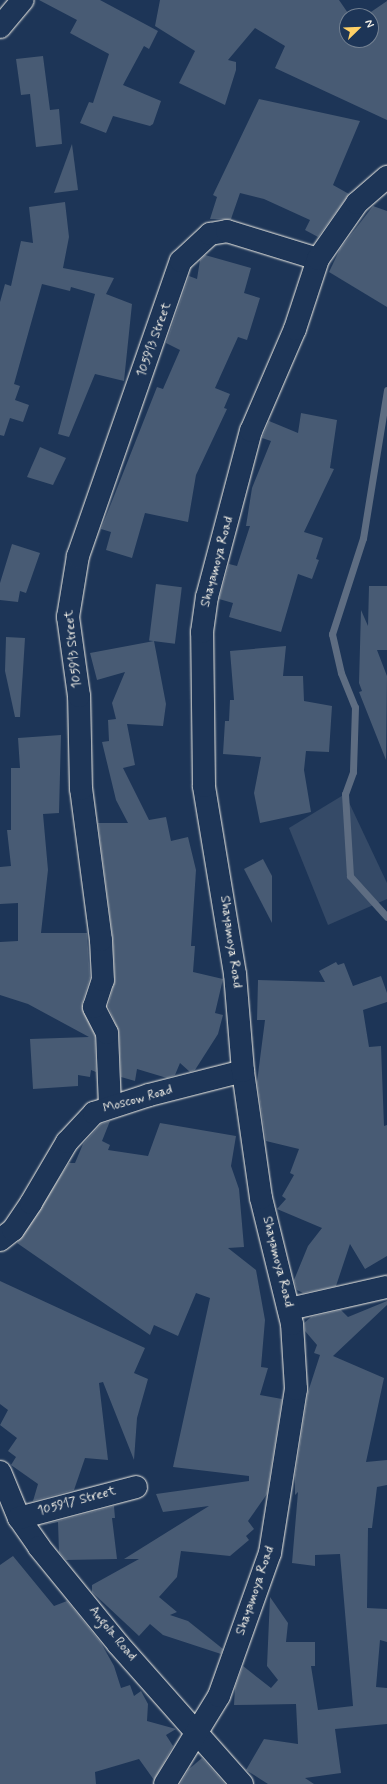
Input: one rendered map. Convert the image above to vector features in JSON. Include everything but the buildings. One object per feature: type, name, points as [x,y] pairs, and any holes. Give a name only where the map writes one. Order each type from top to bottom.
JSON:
[{"type":"street","points":[[0,27],[23,0]]},
{"type":"street","name":"Shayamoya Road","points":[[165,1784],[219,1696],[270,1553],[296,1389],[289,1309],[261,1198],[243,1072],[235,974],[204,786],[202,632],[206,597],[251,431],[296,329],[318,259],[357,203],[387,177]]},
{"type":"street","name":"105913 Street","points":[[110,1106],[107,1034],[94,1007],[103,980],[101,940],[81,789],[79,696],[68,618],[78,556],[181,261],[210,234],[227,232],[318,259]]},
{"type":"street","name":"Moscow Road","points":[[0,1240],[13,1230],[78,1127],[94,1113],[110,1106],[243,1072]]},
{"type":"street","points":[[289,1309],[387,1287]]},
{"type":"street","name":"Angola Road","points":[[1,1479],[19,1518],[118,1644],[198,1732],[242,1784]]},
{"type":"street","name":"105917 Street","points":[[19,1518],[136,1487]]},
{"type":"shaded area","points":[[345,794],[387,883],[387,899],[328,925],[289,828]]},
{"type":"waterway","points":[[387,390],[363,538],[332,634],[341,673],[355,707],[353,772],[345,794],[350,876],[387,917]]}]
